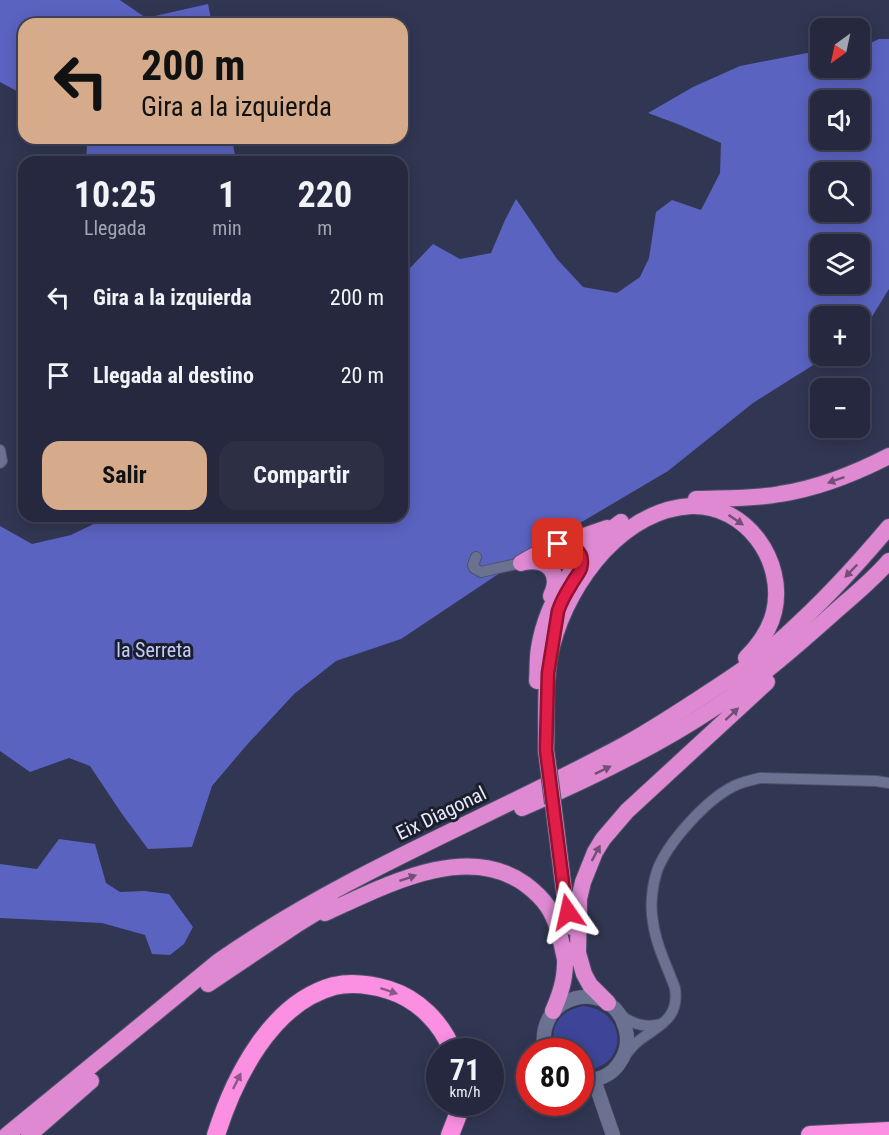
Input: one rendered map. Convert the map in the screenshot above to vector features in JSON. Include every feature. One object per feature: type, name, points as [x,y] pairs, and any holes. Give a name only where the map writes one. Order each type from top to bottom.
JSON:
[{"type":"highway","points":[[521,563],[558,544],[609,528],[648,509],[671,501],[778,495],[853,474],[889,456]]},
{"type":"highway","points":[[546,647],[582,579],[601,555],[629,529],[650,516],[681,507],[702,507],[728,514],[750,530],[764,548],[775,580],[774,613],[765,633],[752,652],[682,710]]},
{"type":"highway","points":[[581,559],[602,537],[627,519]]},
{"type":"highway","name":"Eix Diagonal","points":[[6,1135],[219,961],[255,936],[304,906],[377,867],[624,745],[722,684],[785,636],[853,570],[889,527]]},
{"type":"highway","points":[[558,544],[573,546],[580,554],[580,568],[558,611],[546,647],[538,697],[572,956]]},
{"type":"highway","name":"Eix Diagonal","points":[[29,1135],[186,1000],[216,978],[368,881],[640,752],[712,710],[760,675],[873,579],[889,561]]},
{"type":"highway","points":[[521,563],[542,562],[551,569],[556,578],[555,588],[544,611],[546,647]]},
{"type":"highway","points":[[553,1011],[572,956],[583,882],[595,852],[615,825],[640,799],[839,616],[873,579]]},
{"type":"highway","points":[[296,925],[390,884],[418,875],[450,867],[488,867],[516,877],[539,896],[548,907],[572,956],[590,985],[614,1009]]},
{"type":"highway","points":[[216,1135],[238,1078],[267,1034],[298,1004],[335,986],[373,986],[398,993],[415,1003],[430,1016],[442,1029],[446,1038]]},
{"type":"highway","points":[[450,1135],[457,1116]]},
{"type":"highway","points":[[810,1135],[889,1131]]},
{"type":"street","points":[[0,450],[2,456],[0,463]]},
{"type":"street","points":[[476,557],[472,565],[481,572],[521,563]]},
{"type":"street","points":[[594,1079],[609,1074],[618,1066],[636,1043],[664,1023],[675,1005],[675,988],[652,921],[654,884],[660,864],[684,829],[708,804],[732,787],[760,778],[889,783]]},
{"type":"street","points":[[543,1038],[544,1029],[553,1011],[571,999],[586,996],[598,999],[628,1021],[640,1026],[664,1023]]},
{"type":"street","points":[[614,1009],[624,1021],[627,1034],[625,1055]]},
{"type":"street","points":[[594,1093],[613,1135]]},
{"type":"shaded area","points":[[584,1006],[599,1011],[610,1019],[616,1029],[615,1052],[596,1068],[594,1068],[594,1038],[554,1038],[558,1021],[568,1011]]},
{"type":"green space","points":[[0,0],[120,0],[146,18],[18,18],[18,92],[0,82]]},
{"type":"green space","points":[[208,4],[211,18],[146,18]]},
{"type":"green space","name":"la Serreta","points":[[879,39],[889,39],[889,289],[870,320],[870,306],[810,306],[812,366],[753,403],[668,471],[536,549],[401,639],[336,661],[294,694],[212,786],[192,847],[148,849],[90,766],[69,758],[30,772],[0,751],[0,526],[32,544],[71,535],[98,522],[408,522],[408,269],[433,244],[460,259],[491,253],[516,199],[557,259],[583,287],[617,293],[640,277],[649,258],[656,212],[672,200],[701,210],[720,173],[721,143],[648,113],[693,87],[740,66],[810,52],[810,78],[870,78],[870,43]]},
{"type":"green space","points":[[233,144],[235,156],[86,156],[87,145]]},
{"type":"green space","points":[[59,839],[95,844],[106,883],[120,892],[144,891],[169,894],[193,927],[184,944],[170,955],[152,954],[145,935],[102,923],[0,918],[0,864],[37,869]]},
{"type":"route","points":[[558,544],[573,546],[577,549],[581,559],[580,568],[558,611],[547,688],[546,750],[568,912]]}]
